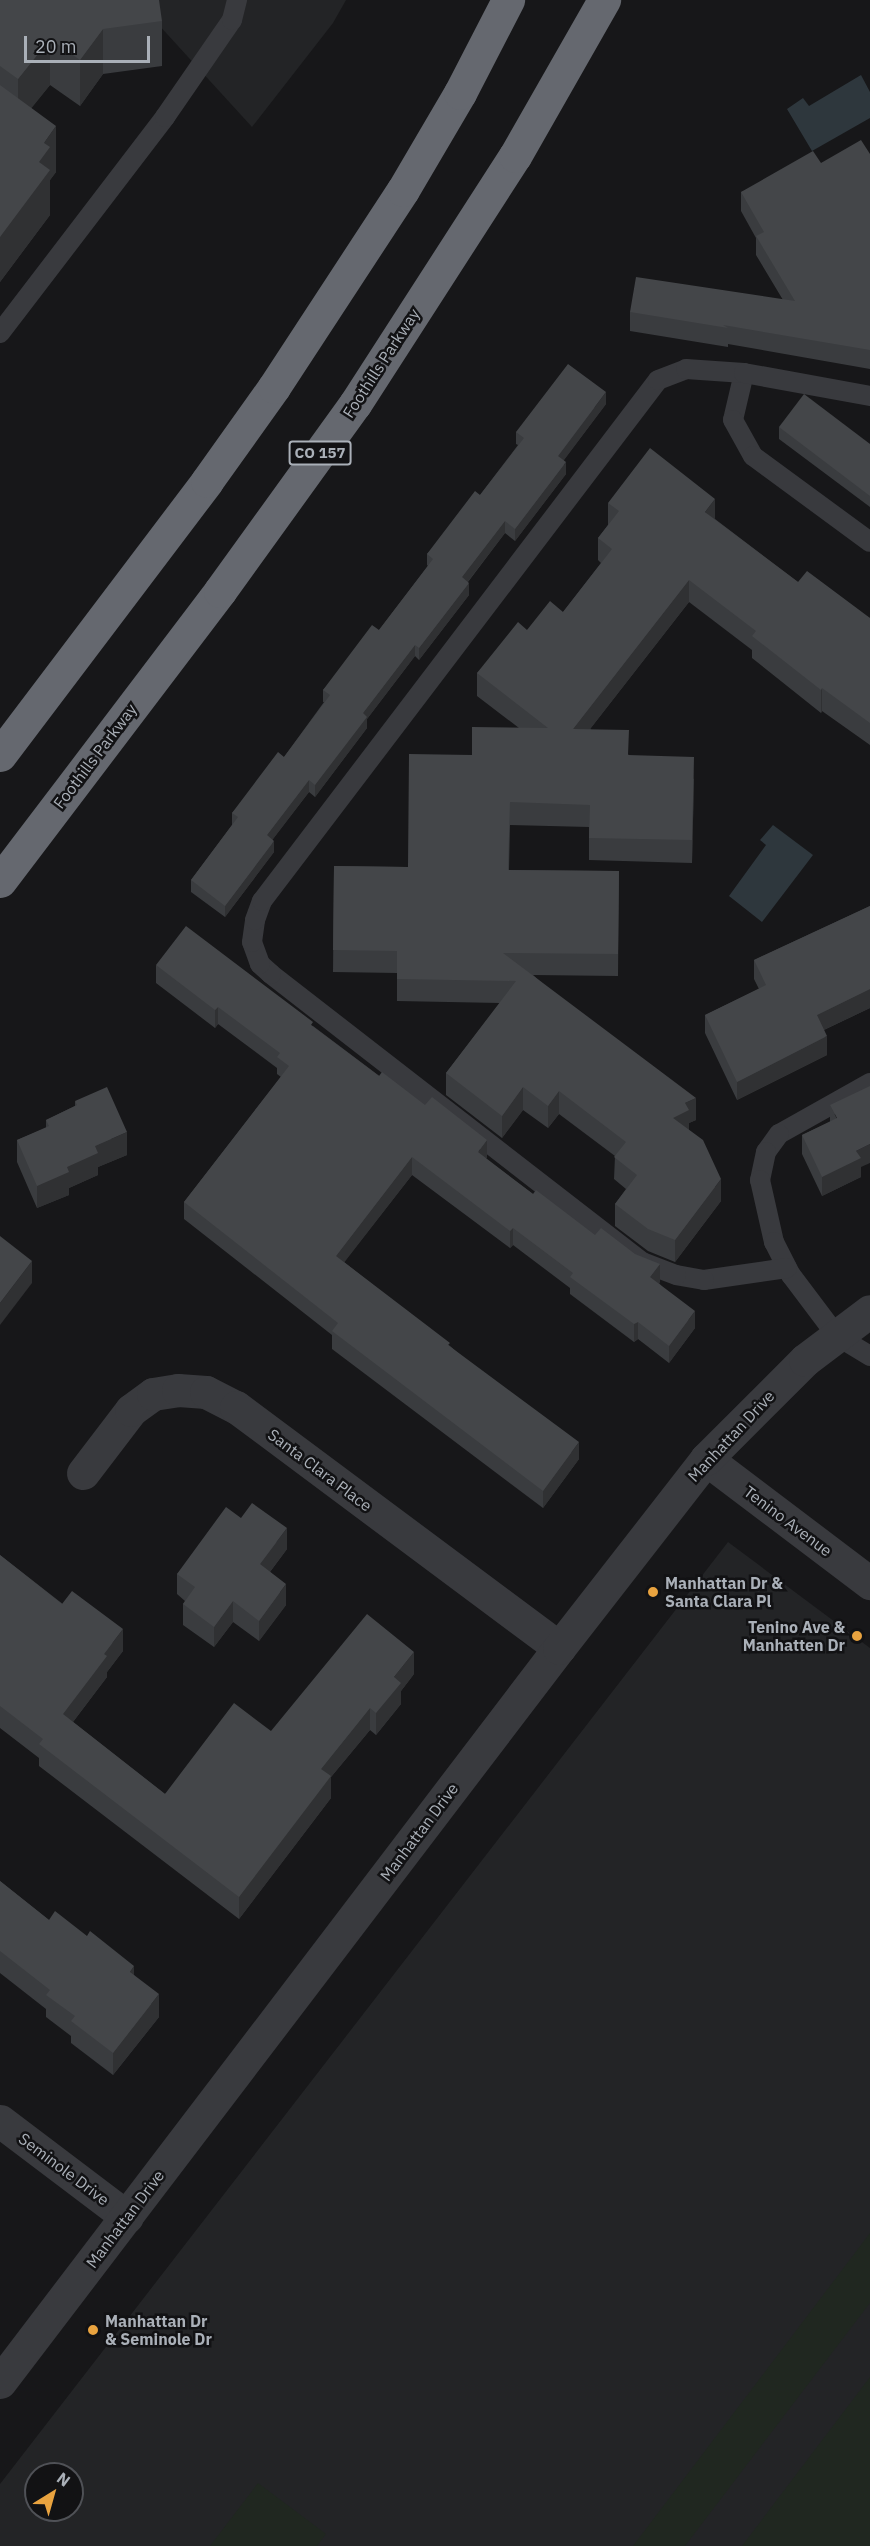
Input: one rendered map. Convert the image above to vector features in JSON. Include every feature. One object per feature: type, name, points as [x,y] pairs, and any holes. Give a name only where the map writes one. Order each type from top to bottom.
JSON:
[{"type":"highway","points":[[0,755],[207,482],[287,367],[403,190],[460,93],[508,0]]},
{"type":"highway","name":"Foothills Parkway","points":[[0,881],[220,591],[355,404],[514,156],[604,0]]},
{"type":"street","name":"Manhattan Drive","points":[[0,2382],[559,1648],[706,1459],[805,1360],[870,1311]]},
{"type":"street","name":"Santa Clara Place","points":[[83,1473],[131,1410],[153,1394],[178,1390],[206,1392],[236,1407],[559,1648]]},
{"type":"street","name":"Tenino Avenue","points":[[706,1459],[870,1583]]},
{"type":"street","name":"Seminole Drive","points":[[0,2121],[127,2217]]},
{"type":"lane","points":[[0,333],[165,117],[232,20],[237,0]]},
{"type":"lane","points":[[787,1268],[704,1280],[676,1275],[642,1262],[272,975],[260,964],[252,942],[255,920],[262,901],[658,380],[686,369],[744,373],[870,396]]},
{"type":"lane","points":[[744,373],[733,420],[753,456],[870,542]]},
{"type":"lane","points":[[870,1083],[779,1134],[766,1152],[760,1180],[774,1242],[787,1268],[837,1336],[870,1356]]},
{"type":"shaded area","points":[[136,0],[346,0],[333,23],[252,127]]},
{"type":"shaded area","points":[[861,75],[870,92],[870,118],[812,151],[787,109],[803,98],[809,106]]},
{"type":"shaded area","points":[[773,825],[813,855],[762,922],[729,896],[766,845],[760,840]]},
{"type":"shaded area","points":[[728,1542],[870,1648],[870,2546],[0,2546],[0,2484]]},
{"type":"shaded area","points":[[870,2233],[870,2303],[685,2546],[633,2546]]},
{"type":"shaded area","points":[[870,2377],[870,2546],[742,2546]]},
{"type":"shaded area","points":[[258,2483],[326,2534],[317,2546],[210,2546]]},
{"type":"building","points":[[0,0],[159,0],[162,21],[103,29],[80,60],[50,39],[18,79],[0,66]]},
{"type":"building","points":[[0,85],[56,126],[44,143],[50,147],[39,162],[50,170],[0,237]]},
{"type":"building","points":[[861,140],[870,154],[870,350],[630,312],[636,277],[795,301],[756,236],[764,232],[741,192],[813,151],[821,163]]},
{"type":"building","points":[[568,364],[606,392],[558,456],[566,462],[515,529],[505,521],[462,577],[469,583],[419,648],[415,645],[363,713],[367,717],[315,785],[309,780],[267,835],[274,841],[225,906],[191,880],[238,817],[232,813],[278,752],[284,757],[330,695],[323,690],[372,625],[379,630],[433,559],[427,554],[475,491],[480,495],[524,438],[516,432]]},
{"type":"building","points":[[804,394],[870,444],[870,496],[779,427]]},
{"type":"building","points":[[650,448],[715,499],[705,512],[798,582],[807,571],[870,618],[870,723],[822,688],[821,690],[752,636],[756,631],[689,580],[573,729],[629,730],[628,755],[694,757],[692,840],[589,838],[590,805],[510,802],[508,870],[619,871],[618,954],[503,953],[696,1098],[685,1103],[689,1110],[673,1118],[703,1140],[721,1179],[675,1240],[648,1229],[615,1204],[637,1175],[614,1157],[626,1142],[559,1091],[548,1106],[523,1087],[502,1116],[446,1073],[516,981],[397,979],[397,951],[333,950],[334,866],[408,867],[409,754],[472,755],[472,727],[548,728],[477,673],[518,622],[527,630],[550,601],[563,612],[612,549],[598,538],[619,511],[608,503]]},
{"type":"building","points":[[870,906],[870,989],[817,1015],[827,1036],[737,1082],[705,1015],[766,985],[754,960]]},
{"type":"building","points":[[186,926],[313,1022],[311,1025],[379,1076],[382,1072],[425,1105],[432,1097],[487,1140],[478,1152],[533,1194],[536,1190],[595,1235],[601,1228],[635,1254],[660,1264],[650,1277],[695,1311],[669,1346],[638,1322],[634,1324],[570,1277],[573,1273],[513,1228],[510,1231],[412,1157],[336,1256],[450,1343],[448,1345],[579,1442],[543,1491],[332,1331],[338,1323],[184,1202],[289,1066],[277,1057],[280,1053],[218,1007],[215,1010],[156,965]]},
{"type":"building","points":[[870,1086],[870,1144],[856,1151],[861,1158],[822,1177],[802,1135],[837,1118],[830,1105]]},
{"type":"building","points":[[107,1087],[127,1132],[95,1146],[98,1153],[67,1167],[69,1172],[37,1186],[17,1140],[49,1126],[46,1120],[77,1105],[75,1101]]},
{"type":"building","points":[[0,1236],[32,1261],[0,1303]]},
{"type":"building","points":[[252,1503],[287,1528],[260,1564],[286,1584],[259,1621],[233,1601],[214,1627],[183,1604],[195,1587],[177,1574],[226,1507],[241,1518]]},
{"type":"building","points":[[0,1555],[62,1604],[72,1591],[123,1629],[104,1654],[107,1656],[63,1714],[165,1794],[234,1703],[271,1731],[367,1614],[414,1652],[394,1677],[401,1683],[376,1713],[370,1708],[321,1769],[331,1776],[239,1897],[39,1744],[43,1739],[0,1706]]},
{"type":"building","points":[[0,1881],[49,1920],[55,1911],[87,1936],[90,1931],[134,1966],[130,1972],[159,1994],[113,2053],[71,2021],[75,2016],[46,1995],[50,1990],[0,1951]]},
{"type":"place","name":"Manhattan Dr & Santa Clara Pl","points":[[653,1592]]},
{"type":"place","name":"Tenino Ave & Manhatten Dr","points":[[857,1636]]},
{"type":"place","name":"Manhattan Dr & Seminole Dr","points":[[93,2330]]}]
